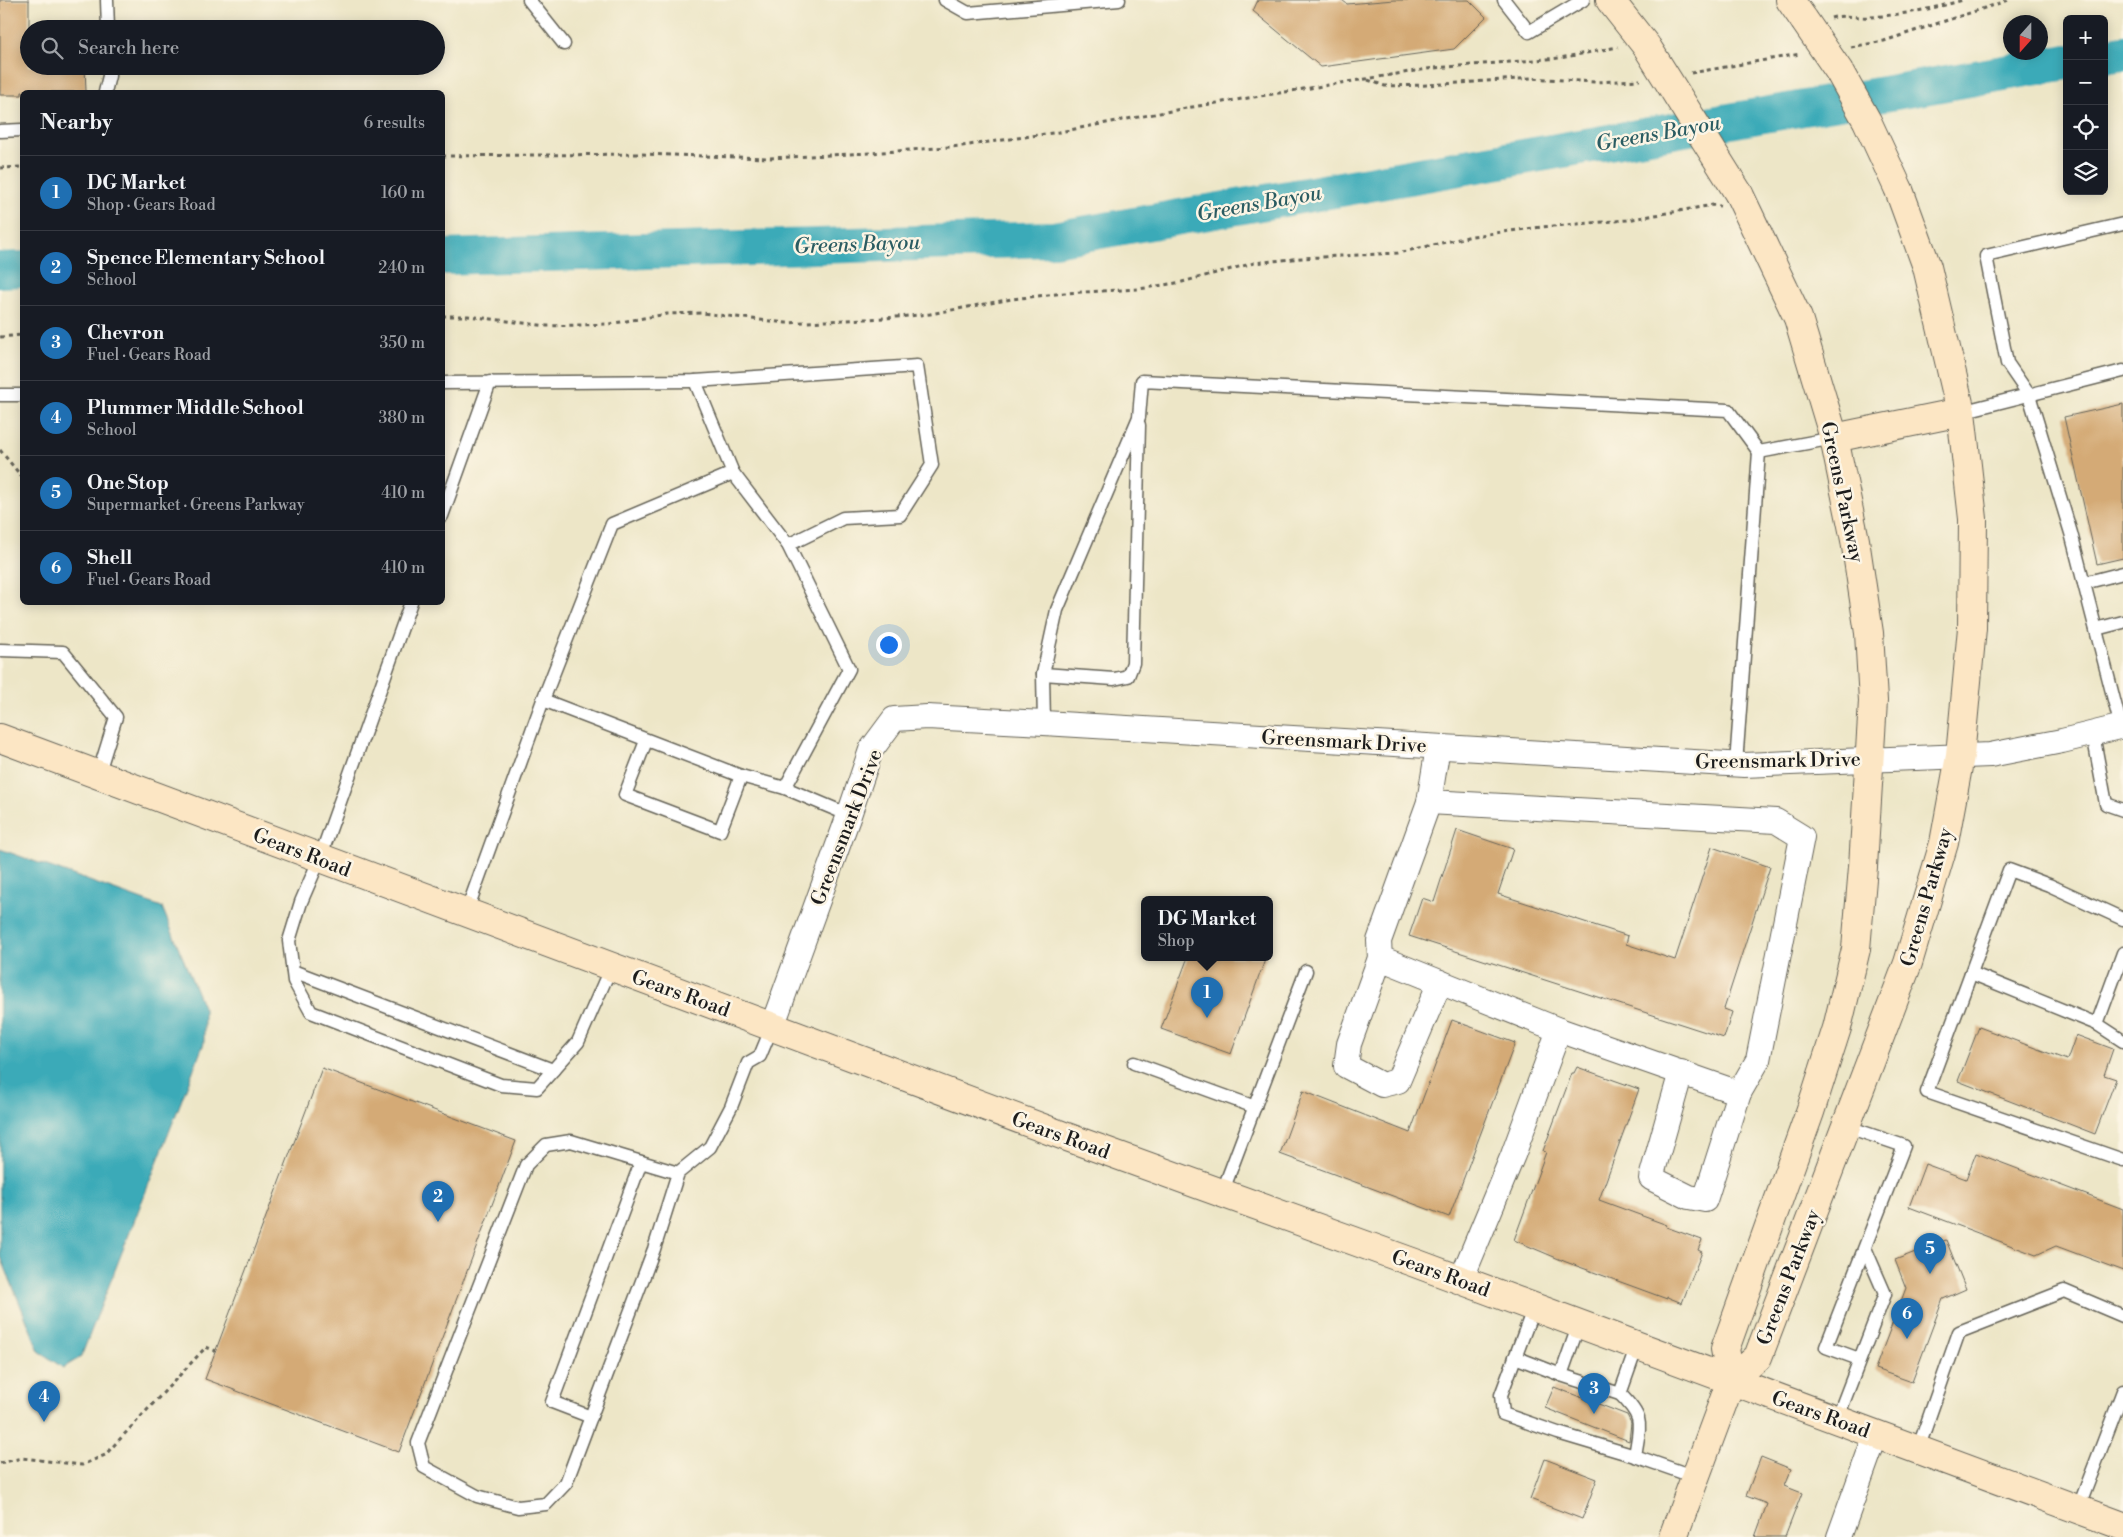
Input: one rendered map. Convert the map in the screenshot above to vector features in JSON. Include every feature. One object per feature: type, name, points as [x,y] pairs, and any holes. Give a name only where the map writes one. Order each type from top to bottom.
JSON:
[{"type":"street","name":"Greens Parkway","points":[[1610,0],[1643,43],[1744,202],[1798,318],[1834,438],[1855,540],[1869,633],[1873,701],[1856,949],[1837,1028],[1810,1112],[1725,1348],[1731,1380],[1758,1358],[1908,963],[1944,843],[1960,756],[1972,628],[1973,519],[1961,412],[1926,267],[1899,190],[1867,121],[1839,71],[1801,16]]},
{"type":"street","points":[[1834,438],[1961,412]]},
{"type":"street","name":"Greensmark Drive","points":[[772,1026],[871,750],[894,719],[927,717],[1044,723],[1736,764],[1990,755],[2093,734],[2122,726]]},
{"type":"street","name":"Gears Road","points":[[0,738],[1222,1194],[1461,1280],[2123,1526]]},
{"type":"street","points":[[1438,747],[1429,802],[1379,941],[1380,958],[1349,1044],[1346,1066],[1382,1085],[1398,1081],[1440,982]]},
{"type":"street","points":[[1429,802],[1776,821],[1802,837],[1758,1060],[1739,1093],[1704,1200],[1689,1197],[1651,1178],[1681,1072]]},
{"type":"street","points":[[1380,958],[1559,1030],[1739,1093]]},
{"type":"street","points":[[1461,1280],[1513,1155],[1559,1030]]},
{"type":"street","points":[[1810,1112],[1846,1126]]},
{"type":"street","points":[[1673,1537],[1731,1380]]},
{"type":"street","points":[[1839,1537],[1876,1434]]},
{"type":"lane","points":[[107,0],[108,20]]},
{"type":"lane","points":[[529,0],[564,44]]},
{"type":"lane","points":[[945,0],[968,13],[1024,5],[1119,0]]},
{"type":"lane","points":[[1504,0],[1529,32],[1583,0]]},
{"type":"lane","points":[[106,90],[109,75]]},
{"type":"lane","points":[[0,131],[20,130]]},
{"type":"lane","points":[[2122,726],[2071,533],[2029,395],[2007,364],[1986,256],[2123,224]]},
{"type":"lane","points":[[445,383],[695,381],[917,366],[932,464],[900,515],[843,518],[788,545]]},
{"type":"lane","points":[[1961,412],[2123,371]]},
{"type":"lane","points":[[695,381],[733,473],[788,545],[849,669],[785,788]]},
{"type":"lane","points":[[1043,674],[1114,679],[1128,676],[1133,663],[1139,416],[1142,381],[1728,410],[1759,452],[1736,764]]},
{"type":"lane","points":[[445,508],[490,382]]},
{"type":"lane","points":[[0,395],[20,395]]},
{"type":"lane","points":[[1044,723],[1043,674],[1057,610],[1139,416]]},
{"type":"lane","points":[[1759,452],[1834,438]]},
{"type":"lane","points":[[466,913],[543,700],[612,524],[733,473]]},
{"type":"lane","points":[[2084,583],[2123,574]]},
{"type":"lane","points":[[411,605],[320,858],[301,902],[289,941],[294,981],[311,1012],[501,1085],[537,1088],[578,1042],[611,967]]},
{"type":"lane","points":[[2096,629],[2123,622]]},
{"type":"lane","points":[[0,650],[63,652],[116,716],[98,775]]},
{"type":"lane","points":[[543,700],[741,776],[785,788],[849,815]]},
{"type":"lane","points":[[2093,734],[2106,804],[2123,810]]},
{"type":"lane","points":[[646,741],[625,795],[720,831],[741,776]]},
{"type":"lane","points":[[2123,919],[2049,885],[2009,870],[1927,1092],[2123,1160]]},
{"type":"lane","points":[[2096,1024],[2123,953]]},
{"type":"lane","points":[[293,971],[553,1070]]},
{"type":"lane","points":[[1222,1194],[1306,971]]},
{"type":"lane","points":[[1971,973],[2096,1024],[2123,1041]]},
{"type":"lane","points":[[678,1173],[571,1141],[546,1145],[526,1165],[418,1443],[424,1467],[477,1496],[518,1507],[546,1504],[566,1483],[654,1249],[678,1173],[710,1147],[732,1107],[748,1064],[760,1056],[772,1026]]},
{"type":"lane","points":[[1134,1063],[1255,1107]]},
{"type":"lane","points":[[1846,1126],[1904,1146],[1826,1347],[1859,1359]]},
{"type":"lane","points":[[591,1417],[552,1402],[641,1162]]},
{"type":"lane","points":[[1837,1419],[1885,1294],[1865,1248]]},
{"type":"lane","points":[[1918,1449],[1959,1332],[2064,1291],[2123,1316]]},
{"type":"lane","points":[[1534,1307],[1501,1394],[1502,1414],[1695,1477]]},
{"type":"lane","points":[[1561,1375],[1579,1324]]},
{"type":"lane","points":[[1620,1394],[1637,1346]]},
{"type":"lane","points":[[1515,1357],[1561,1375],[1620,1394],[1635,1409],[1640,1422],[1634,1456]]},
{"type":"lane","points":[[2078,1509],[2123,1391]]},
{"type":"path","points":[[1801,16],[1824,20],[1839,16],[1867,18],[1928,10],[1963,0]]},
{"type":"path","points":[[1848,48],[1884,41],[2009,0]]},
{"type":"path","points":[[445,156],[640,154],[770,158],[962,146],[1059,132],[1186,108],[1434,68],[1560,58],[1607,50],[1629,44],[1643,43]]},
{"type":"path","points":[[1688,73],[1800,54]]},
{"type":"path","points":[[1367,80],[1385,86],[1532,78],[1596,82],[1649,79]]},
{"type":"path","points":[[0,168],[20,167]]},
{"type":"path","points":[[445,316],[468,316],[547,326],[609,324],[667,314],[702,312],[786,323],[886,318],[930,314],[1012,299],[1065,293],[1139,289],[1182,282],[1254,263],[1302,258],[1398,253],[1472,236],[1541,227],[1627,220],[1713,205],[1744,202]]},
{"type":"path","points":[[0,337],[20,336]]},
{"type":"path","points":[[0,450],[20,475]]},
{"type":"path","points":[[0,1463],[22,1458],[82,1465],[104,1455],[206,1347],[216,1351]]},
{"type":"water","points":[[0,849],[162,907],[204,1009],[204,1043],[81,1357],[63,1368],[39,1351],[0,1255]]},
{"type":"building","points":[[0,0],[29,0],[29,20],[20,20],[20,75],[85,75],[86,90],[20,90],[20,95],[0,95]]},
{"type":"building","points":[[1258,0],[1342,0],[1347,4],[1394,0],[1469,0],[1486,17],[1454,49],[1321,67],[1253,11]]},
{"type":"building","points":[[2123,404],[2123,558],[2097,564],[2064,417]]},
{"type":"building","points":[[1457,830],[1513,849],[1498,894],[1628,936],[1626,944],[1675,960],[1712,847],[1770,867],[1724,1009],[1732,1012],[1724,1038],[1409,936],[1422,898],[1434,902]]},
{"type":"building","points":[[1186,961],[1265,961],[1231,1054],[1161,1029]]},
{"type":"building","points":[[1452,1020],[1515,1043],[1449,1217],[1280,1154],[1303,1091],[1410,1133]]},
{"type":"building","points":[[1979,1027],[2067,1060],[2076,1035],[2113,1049],[2104,1075],[2116,1079],[2095,1134],[1958,1081]]},
{"type":"building","points":[[1577,1067],[1639,1089],[1599,1200],[1702,1240],[1698,1250],[1702,1252],[1682,1303],[1566,1262],[1514,1240],[1546,1152],[1543,1151],[1572,1073],[1574,1073]]},
{"type":"building","points":[[322,1068],[516,1141],[399,1452],[205,1379]]},
{"type":"building","points":[[1976,1153],[2123,1209],[2123,1271],[2056,1246],[2036,1255],[1909,1207],[1925,1164],[1966,1179]]},
{"type":"building","points":[[1946,1240],[1966,1289],[1943,1299],[1912,1382],[1875,1369],[1906,1288],[1895,1260]]},
{"type":"building","points":[[1554,1387],[1627,1415],[1631,1423],[1629,1441],[1545,1408]]},
{"type":"building","points":[[1761,1457],[1791,1469],[1784,1486],[1802,1493],[1785,1537],[1755,1537],[1767,1504],[1746,1496]]},
{"type":"building","points":[[1545,1459],[1597,1479],[1582,1519],[1530,1499]]},
{"type":"waterway","name":"Greens Bayou","points":[[2108,55],[2123,53]]},
{"type":"waterway","name":"Greens Bayou","points":[[445,257],[1054,239],[2063,63]]},
{"type":"waterway","name":"Greens Bayou","points":[[0,270],[20,269]]},
{"type":"place","name":"DG Market","points":[[1207,1018]]},
{"type":"place","name":"Spence Elementary School","points":[[438,1222]]},
{"type":"place","name":"One Stop","points":[[1930,1274]]},
{"type":"place","name":"Shell","points":[[1907,1339]]},
{"type":"place","name":"Chevron","points":[[1594,1414]]},
{"type":"place","name":"Plummer Middle School","points":[[44,1422]]}]
